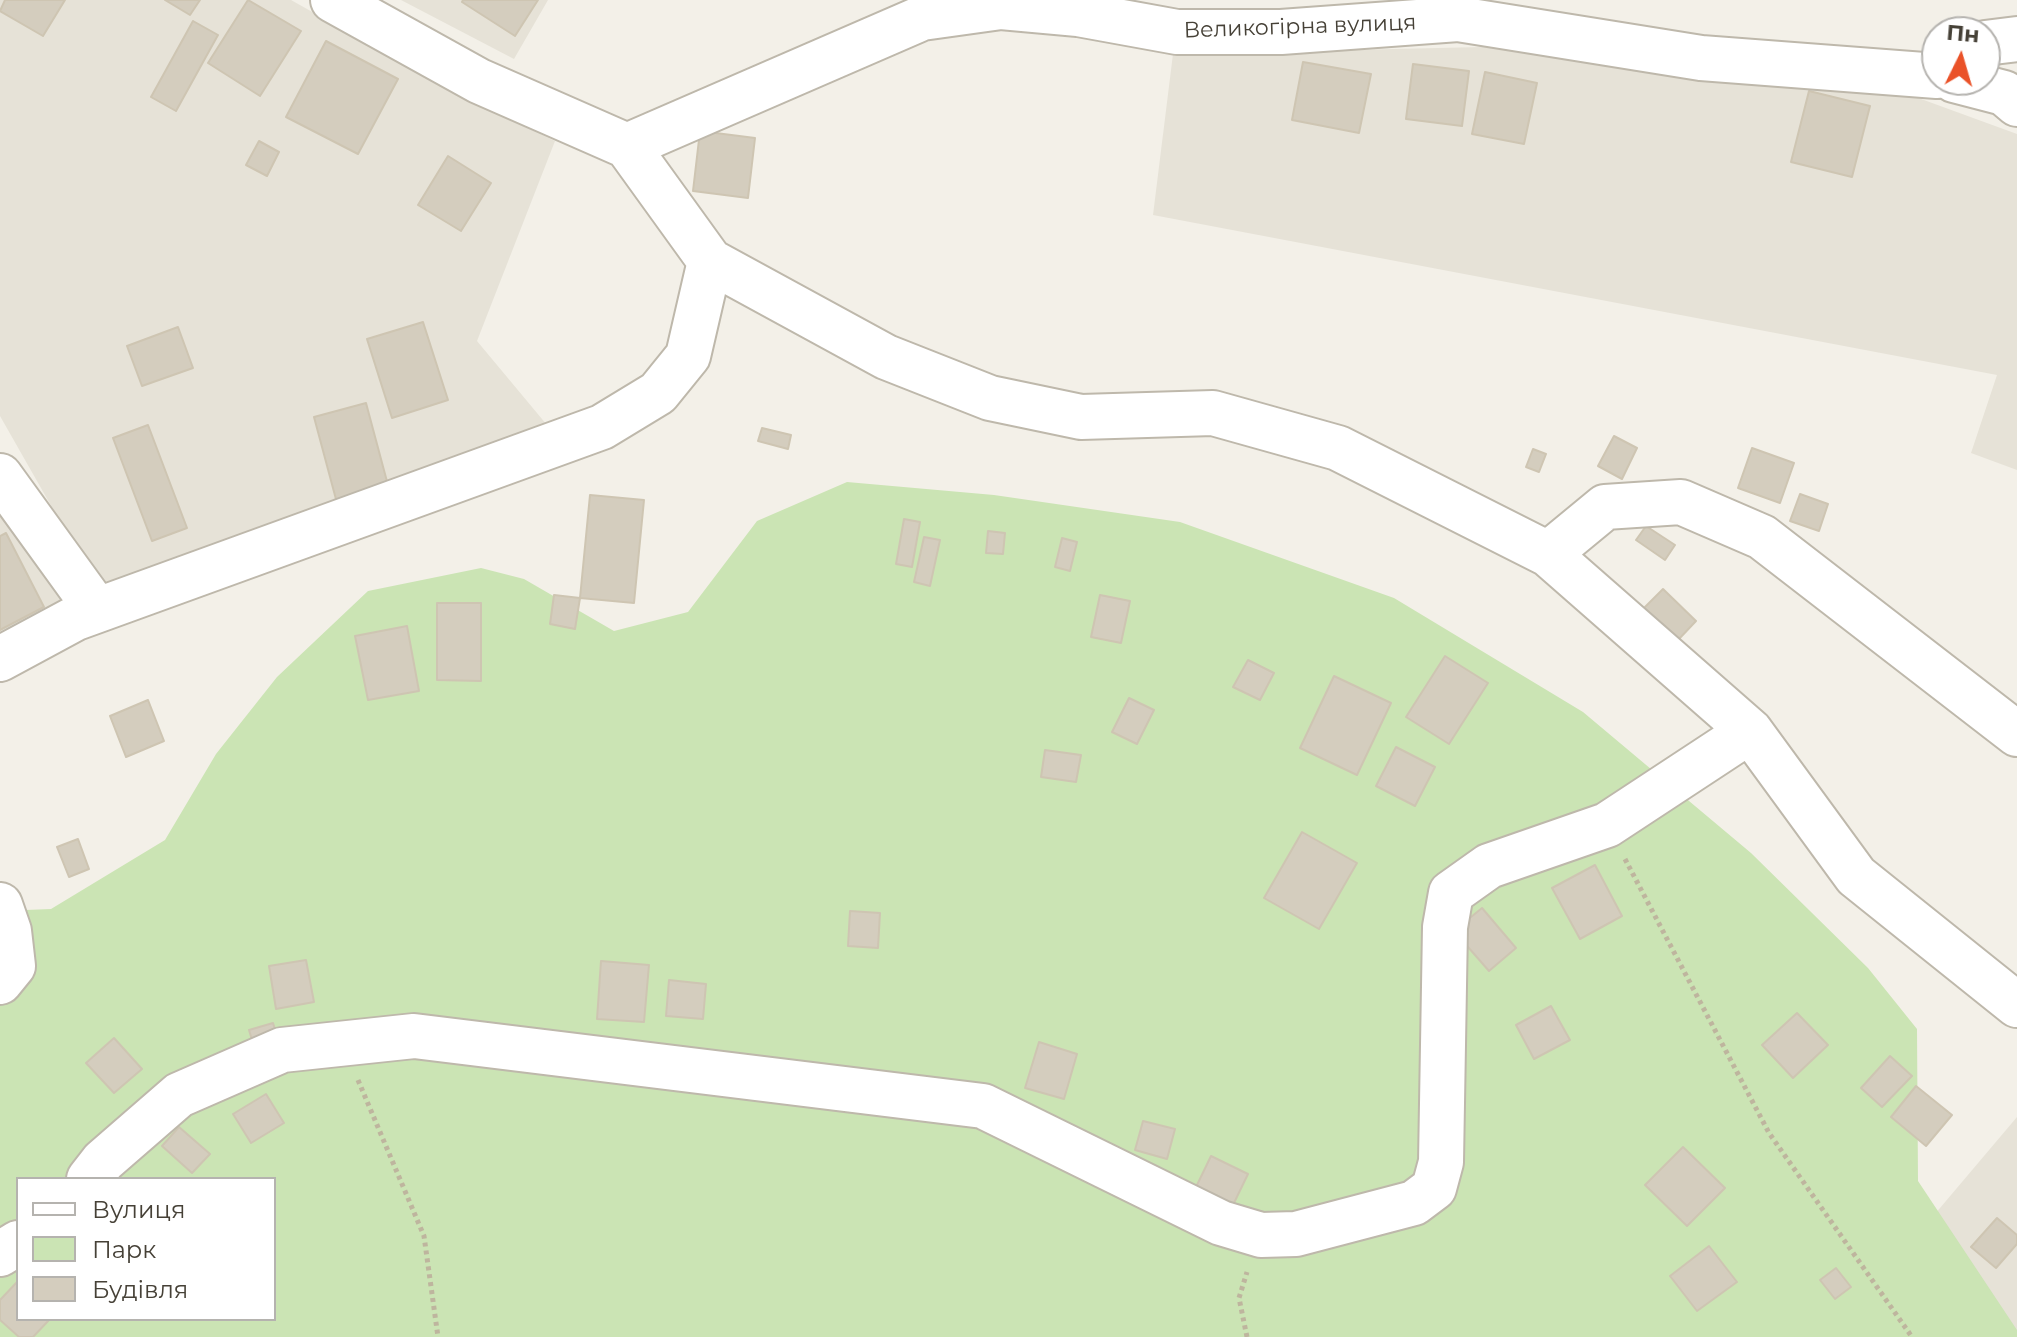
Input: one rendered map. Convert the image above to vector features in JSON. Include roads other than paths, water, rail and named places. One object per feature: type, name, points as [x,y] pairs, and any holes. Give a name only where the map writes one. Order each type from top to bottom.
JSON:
[{"type":"street","points":[[333,0],[479,81],[627,146],[710,261],[886,357],[990,398],[1081,417],[1213,413],[1338,448],[1548,554],[1750,731],[1856,876],[2017,1005]]},
{"type":"street","name":"Великогірна вулиця","points":[[627,146],[922,18],[1001,7],[1078,14],[1171,15],[1281,32],[1458,19],[1701,58],[1921,75]]},
{"type":"street","points":[[1894,72],[1921,64]]},
{"type":"street","points":[[2001,92],[2017,104]]},
{"type":"street","points":[[0,659],[97,610],[602,427],[658,393],[688,356],[710,261]]},
{"type":"street","points":[[0,476],[97,610]]},
{"type":"street","points":[[1548,554],[1605,507],[1681,502],[1762,537],[2017,734]]},
{"type":"street","points":[[91,1177],[103,1161],[179,1095],[282,1050],[414,1036],[983,1106],[1221,1223],[1261,1235],[1296,1234],[1414,1203],[1434,1188],[1441,1162],[1445,927],[1451,893],[1489,866],[1607,825],[1750,731]]},
{"type":"street","points":[[0,905],[9,931],[13,966],[0,982]]}]
